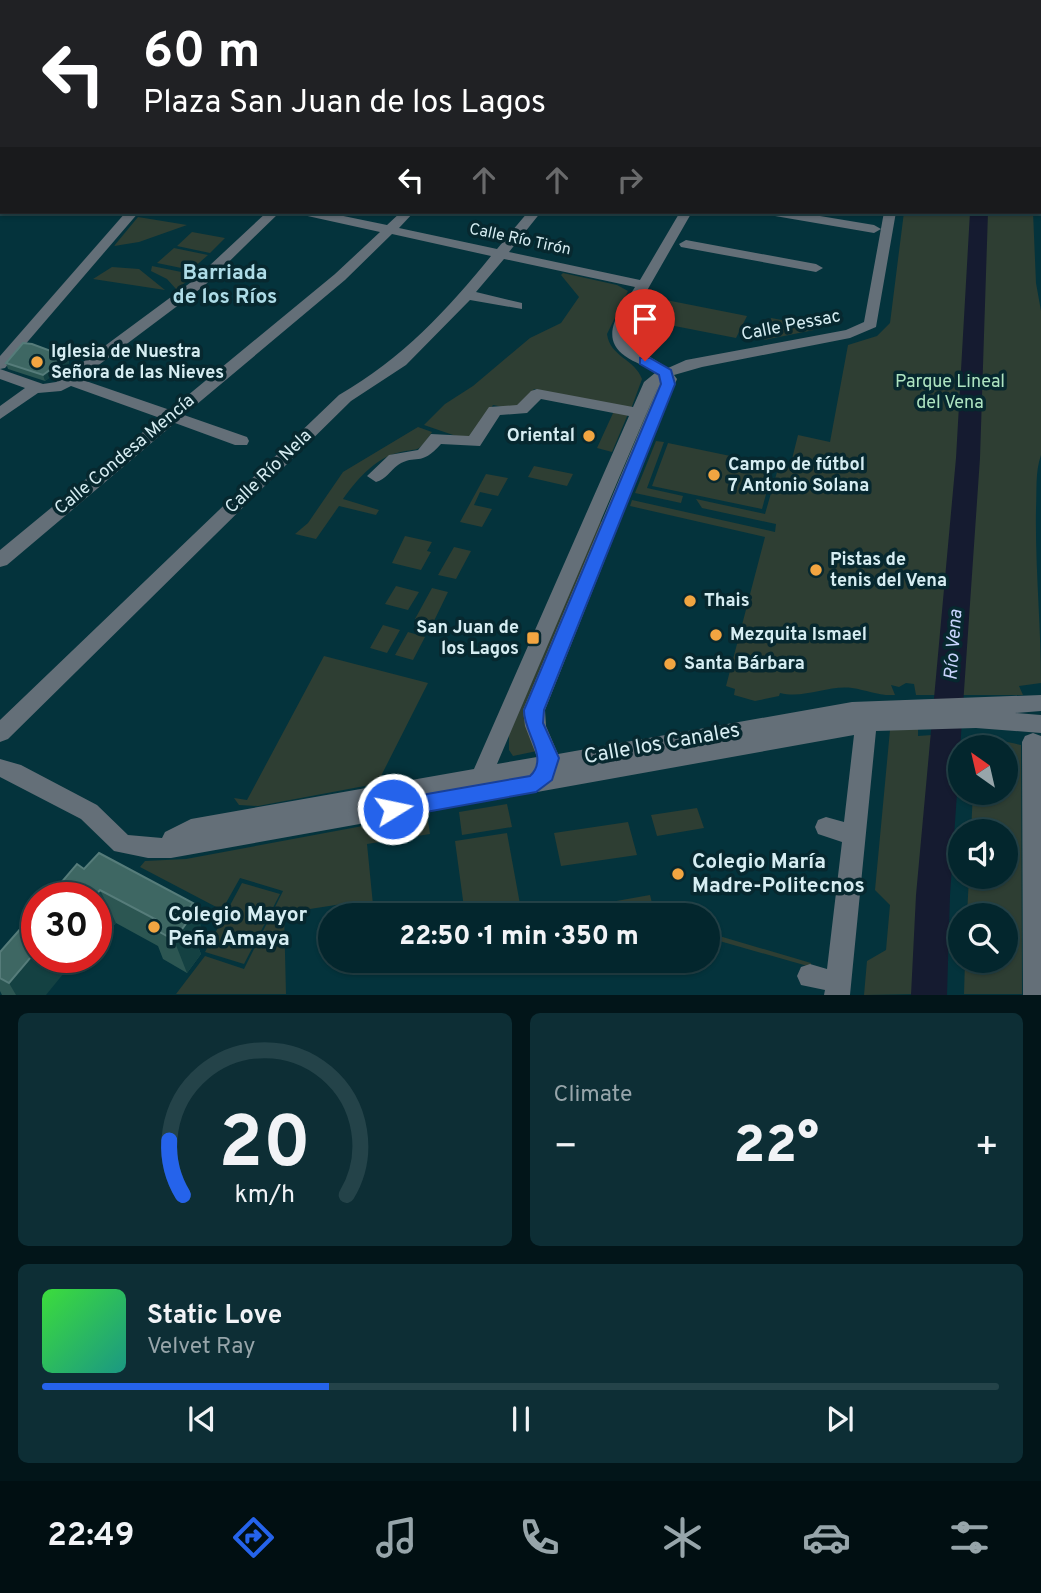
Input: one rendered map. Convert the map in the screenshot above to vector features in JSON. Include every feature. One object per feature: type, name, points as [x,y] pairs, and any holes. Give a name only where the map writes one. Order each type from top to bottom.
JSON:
[{"type":"street","points":[[0,365],[131,214]]},
{"type":"street","points":[[0,374],[36,387],[51,389],[69,380],[199,283],[272,214]]},
{"type":"street","name":"Calle Río Tirón","points":[[317,214],[643,285]]},
{"type":"street","name":"Calle Condesa Mencía","points":[[0,560],[340,277],[406,214]]},
{"type":"street","name":"Calle Río Nela","points":[[0,733],[345,398],[377,382],[435,327],[533,214]]},
{"type":"street","points":[[481,776],[626,465],[668,384],[666,373],[625,349],[617,336],[620,324],[685,214]]},
{"type":"street","points":[[787,214],[874,229]]},
{"type":"street","name":"Calle Pessac","points":[[645,361],[662,365],[696,364],[850,334],[871,324],[890,214]]},
{"type":"street","points":[[686,244],[816,268]]},
{"type":"street","points":[[464,293],[517,306]]},
{"type":"street","points":[[626,465],[639,413],[652,382],[666,373],[696,364]]},
{"type":"street","points":[[69,380],[241,441]]},
{"type":"street","points":[[0,414],[36,387]]},
{"type":"street","points":[[376,476],[395,459],[423,454],[437,438],[474,442],[495,410],[521,410],[537,394],[639,413]]},
{"type":"street","points":[[500,739],[501,757],[508,772],[531,784],[545,774],[547,754],[533,723],[534,710],[604,517]]},
{"type":"street","name":"Calle los Canales","points":[[0,768],[13,772],[93,815],[122,844],[172,848],[391,801],[481,776],[508,772],[547,754],[597,755],[882,706],[919,711],[976,712],[1041,702]]},
{"type":"street","points":[[823,983],[856,836],[868,713],[882,706]]},
{"type":"street","name":"Calle los Canales","points":[[172,848],[173,839],[184,831],[531,784],[919,711]]},
{"type":"street","name":"Calle los Canales","points":[[976,712],[1037,733]]},
{"type":"street","points":[[1036,995],[1037,733]]},
{"type":"street","points":[[826,827],[856,836]]},
{"type":"green space","name":"Parque Lineal del Vena","points":[[904,214],[1033,214],[1036,283],[1041,311],[1041,455],[1037,475],[1036,531],[1041,683],[1019,686],[1023,695],[916,695],[914,684],[906,683],[899,687],[891,685],[895,695],[834,688],[798,694],[780,693],[779,696],[755,701],[734,695],[735,689],[726,686],[765,537],[630,506],[632,500],[775,532],[776,524],[702,508],[696,499],[765,514],[779,465],[790,467],[798,435],[830,442],[848,345],[877,336],[890,323]]},
{"type":"green space","points":[[138,217],[187,225],[139,242],[114,246]]},
{"type":"green space","points":[[192,232],[225,238],[210,253],[177,246]]},
{"type":"green space","points":[[174,248],[208,255],[191,270],[157,263]]},
{"type":"green space","points":[[152,266],[196,275],[176,289],[167,279],[151,271]]},
{"type":"green space","points":[[112,267],[139,269],[165,290],[93,279]]},
{"type":"green space","points":[[563,273],[617,285],[628,291],[607,334],[613,348],[639,372],[642,379],[631,409],[534,389],[526,403],[508,408],[493,405],[472,437],[456,436],[424,425],[445,404],[473,386],[530,338],[561,323],[579,297],[561,275]]},
{"type":"green space","points":[[666,300],[747,316],[736,338],[654,322]]},
{"type":"green space","points":[[771,318],[809,325],[814,330],[764,340]]},
{"type":"green space","points":[[614,411],[628,414],[612,452],[597,448]]},
{"type":"green space","points":[[418,427],[432,432],[423,444],[417,449],[397,453],[373,465],[343,499],[379,510],[376,515],[339,506],[316,539],[295,534],[308,523],[343,472]]},
{"type":"green space","points":[[656,441],[664,442],[647,488],[683,496],[681,503],[635,493]]},
{"type":"green space","name":"Campo de fútbol 7 Antonio Solana","points":[[668,443],[774,465],[762,509],[652,486]]},
{"type":"green space","points":[[534,466],[573,474],[567,486],[528,477]]},
{"type":"green space","points":[[486,474],[508,478],[498,496],[480,492],[474,505],[492,509],[482,527],[460,522]]},
{"type":"green space","points":[[598,521],[607,523],[529,710],[537,751],[513,756],[509,750],[509,733]]},
{"type":"green space","points":[[405,536],[432,542],[427,551],[431,552],[421,570],[392,563]]},
{"type":"green space","points":[[454,547],[471,551],[456,579],[438,575]]},
{"type":"green space","points":[[396,586],[419,592],[408,610],[385,604]]},
{"type":"green space","points":[[432,588],[448,592],[433,623],[415,619]]},
{"type":"green space","points":[[383,625],[400,630],[387,653],[370,648]]},
{"type":"green space","points":[[408,632],[425,637],[413,660],[395,655]]},
{"type":"green space","points":[[324,656],[428,683],[381,776],[370,785],[258,806],[239,805],[234,798],[247,800]]},
{"type":"green space","points":[[918,728],[918,736],[932,735],[914,994],[864,995],[867,961],[886,950],[890,905],[875,890],[890,730]]},
{"type":"green space","points":[[1018,744],[1021,745],[1022,994],[964,994],[965,973],[1018,973],[1018,903],[968,903],[968,889],[1018,889],[1018,819],[972,819],[972,805],[1018,805]]},
{"type":"green space","points":[[507,804],[512,827],[462,835],[459,812]]},
{"type":"green space","points":[[697,808],[704,828],[657,836],[651,815]]},
{"type":"green space","points":[[427,814],[430,834],[367,844],[373,903],[318,903],[318,908],[284,913],[286,994],[176,994],[205,956],[244,969],[283,891],[240,878],[222,910],[140,867],[145,861],[186,859]]},
{"type":"green space","points":[[628,822],[637,855],[561,866],[554,833]]},
{"type":"green space","points":[[507,833],[520,903],[463,903],[455,841]]},
{"type":"green space","points":[[242,883],[280,894],[244,964],[205,952]]},
{"type":"green space","points":[[650,895],[652,903],[605,903]]},
{"type":"green space","points":[[720,936],[811,963],[811,967],[720,941]]},
{"type":"building","name":"Iglesia de Nuestra Señora de las Nieves","points":[[23,343],[67,357],[43,375],[6,363]]},
{"type":"building","points":[[99,853],[193,903],[181,918],[188,921],[174,940],[149,926],[155,919],[112,896],[112,882],[62,882],[77,864],[84,869]]},
{"type":"building","points":[[21,928],[21,969],[9,983],[0,978],[0,952]]},
{"type":"waterway","name":"Río Vena","points":[[929,995],[933,895],[968,458],[979,214]]},
{"type":"place","name":"Iglesia de Nuestra Señora de las Nieves","points":[[37,362]]},
{"type":"place","name":"Oriental","points":[[589,436]]},
{"type":"place","name":"Campo de fútbol 7 Antonio Solana","points":[[714,475]]},
{"type":"place","name":"Pistas de tenis del Vena","points":[[816,570]]},
{"type":"place","name":"Thais","points":[[690,601]]},
{"type":"place","name":"Mezquita Ismael","points":[[716,635]]},
{"type":"place","name":"San Juan de los Lagos","points":[[533,638]]},
{"type":"place","name":"Santa Bárbara","points":[[670,664]]},
{"type":"place","name":"Colegio María Madre-Politecnos","points":[[678,874]]},
{"type":"place","name":"Colegio Mayor Peña Amaya","points":[[154,927]]},
{"type":"district","name":"Barriada de los Ríos","points":[[225,285]]},
{"type":"route","points":[[393,809],[536,783],[548,769],[547,749],[533,723],[534,710],[668,384],[666,373],[645,361]]}]
